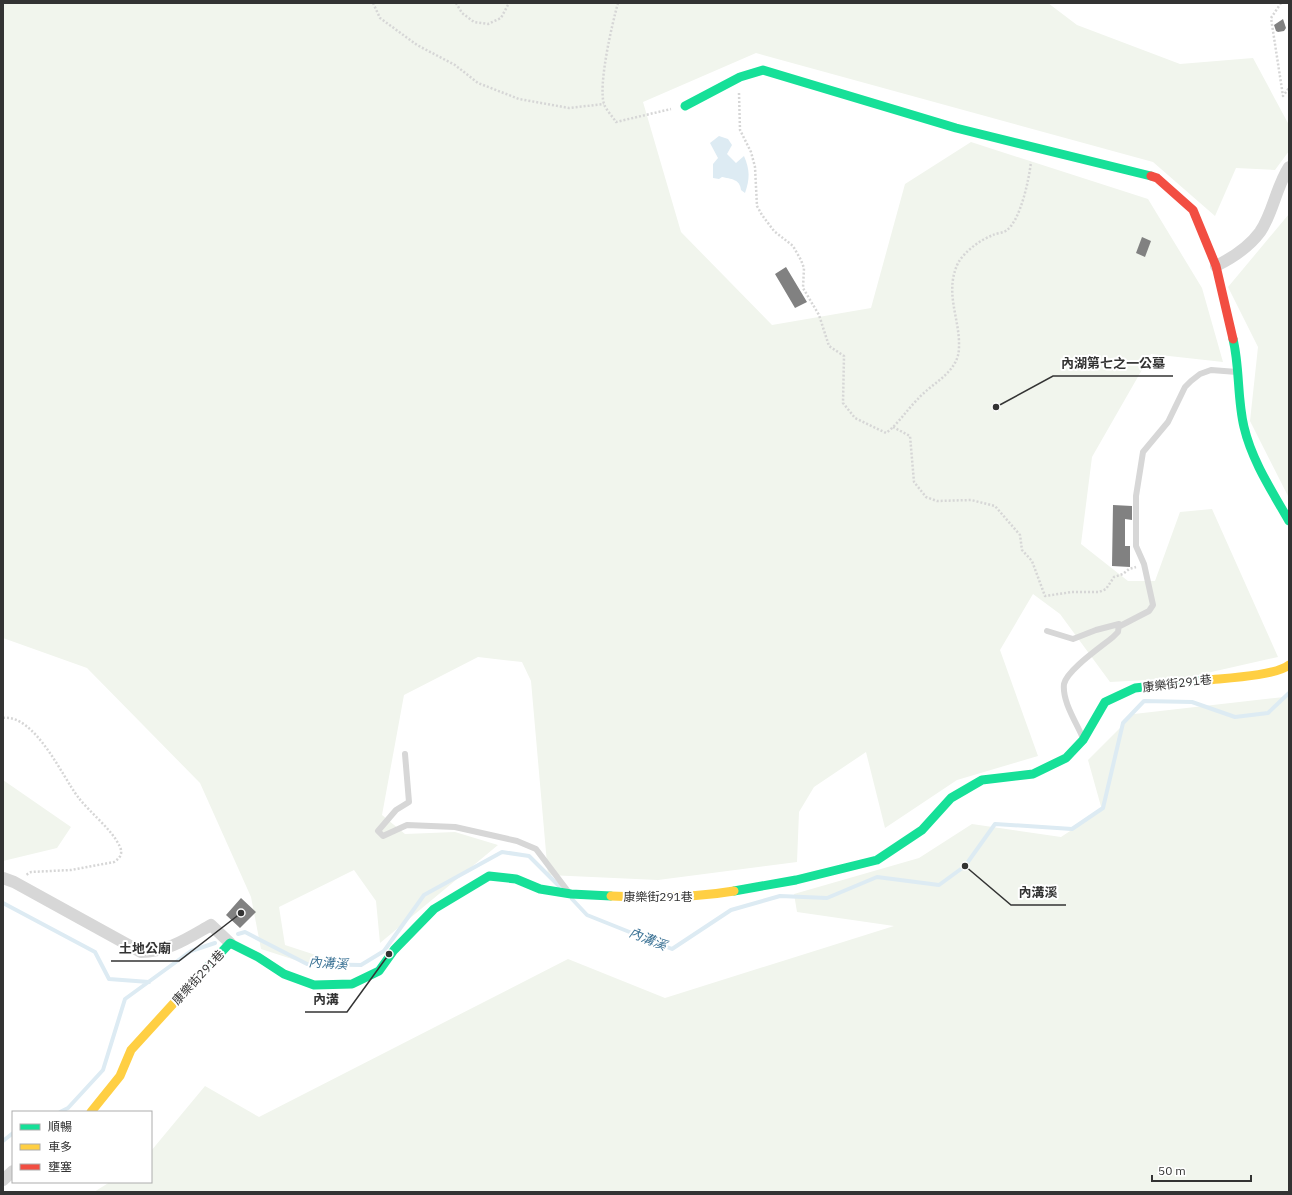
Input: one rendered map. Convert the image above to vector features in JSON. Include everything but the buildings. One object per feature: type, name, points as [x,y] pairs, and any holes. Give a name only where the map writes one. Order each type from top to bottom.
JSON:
[{"type":"street","points":[[685,106],[740,77],[763,70],[956,128],[1157,178],[1193,210],[1208,243],[1216,266],[1236,351],[1241,414],[1255,460],[1289,521]]},
{"type":"street","points":[[1216,266],[1235,256],[1260,232],[1282,178],[1289,167]]},
{"type":"street","name":"康樂街291巷","points":[[92,1111],[120,1076],[131,1050],[230,943],[258,957],[284,974],[314,984],[352,984],[379,971],[394,950],[434,909],[489,876],[516,879],[540,889],[571,894],[648,898],[703,896],[796,880],[877,860],[922,830],[951,798],[982,780],[1033,774],[1066,758],[1083,740],[1105,702],[1135,688],[1253,674],[1284,669],[1289,665]]},
{"type":"street","points":[[8,880],[141,952],[156,952],[178,944],[211,925],[230,943]]},
{"type":"street","points":[[3,1180],[12,1172]]},
{"type":"lane","points":[[1083,740],[1067,701],[1064,684],[1072,672],[1112,638],[1120,626],[1149,611],[1153,605],[1144,564],[1136,546],[1136,496],[1143,452],[1168,422],[1185,387],[1191,381],[1200,374],[1211,370],[1237,372]]},
{"type":"lane","points":[[1047,631],[1073,638],[1117,623],[1120,626]]},
{"type":"lane","points":[[404,754],[409,802],[396,810],[378,830],[383,836],[407,825],[455,827],[517,841],[536,849],[571,894]]},
{"type":"path","points":[[373,3],[380,18],[417,44],[455,65],[478,83],[519,99],[570,108],[604,104]]},
{"type":"path","points":[[456,3],[462,14],[474,22],[488,24],[501,18],[509,3]]},
{"type":"path","points":[[618,3],[609,38],[603,85],[604,104],[616,122],[685,106]]},
{"type":"path","points":[[1281,3],[1271,18],[1283,96],[1289,88]]},
{"type":"path","points":[[740,77],[738,110],[740,130],[751,152],[755,168],[757,206],[762,216],[774,231],[792,246],[802,260],[804,268],[803,288],[818,315],[829,346],[844,356],[843,403],[855,418],[886,433],[893,428],[918,398],[946,375],[955,362],[960,348],[952,300],[953,281],[958,263],[971,248],[991,235],[1007,230],[1016,217],[1029,175],[1033,147]]},
{"type":"path","points":[[893,428],[910,436],[914,482],[926,497],[937,501],[971,500],[995,506],[1020,535],[1022,550],[1032,561],[1045,596],[1072,592],[1099,592],[1106,590],[1112,579],[1123,574],[1129,569],[1136,568],[1136,546]]},
{"type":"path","points":[[3,718],[18,720],[40,739],[78,798],[113,836],[120,846],[122,853],[120,858],[114,862],[71,870],[31,872],[8,880]]},
{"type":"shaded area","points":[[3,3],[1048,3],[1077,25],[1180,64],[1253,58],[1289,125],[1289,151],[1275,170],[1236,168],[1215,216],[1153,162],[756,53],[643,102],[681,232],[772,325],[871,308],[905,184],[971,142],[1148,199],[1202,288],[1223,362],[1151,354],[1092,457],[1081,544],[1128,581],[1155,581],[1180,512],[1212,509],[1278,657],[1185,678],[1110,682],[1060,614],[1033,594],[1000,650],[1038,756],[957,780],[885,828],[866,752],[814,787],[799,812],[797,862],[658,880],[548,875],[531,681],[522,662],[478,657],[404,695],[382,815],[405,834],[455,832],[498,845],[380,943],[376,901],[354,870],[279,907],[285,945],[337,962],[323,969],[261,949],[251,897],[200,783],[87,668],[3,638]]},
{"type":"shaded area","points":[[719,136],[728,139],[732,145],[727,154],[736,163],[744,156],[749,174],[745,193],[741,190],[739,184],[732,179],[722,177],[719,179],[713,178],[713,164],[718,158],[710,143]]},
{"type":"shaded area","points":[[1289,214],[1289,498],[1250,421],[1258,347],[1228,287]]},
{"type":"shaded area","points":[[1289,694],[1289,1192],[94,1192],[108,1183],[152,1183],[152,1150],[205,1086],[259,1117],[568,959],[665,998],[894,926],[797,912],[794,894],[919,858],[972,824],[1061,837],[1102,810],[1088,760],[1134,714],[1284,697]]},
{"type":"shaded area","points":[[3,780],[71,827],[57,848],[3,861]]},
{"type":"waterway","name":"內溝溪","points":[[572,899],[587,915],[672,949],[731,910],[780,896],[827,898],[877,877],[939,885],[965,866],[995,824],[1072,829],[1103,808],[1123,723],[1144,701],[1192,702],[1235,717],[1268,713],[1289,693]]},
{"type":"waterway","name":"內溝溪","points":[[238,934],[245,932],[307,964],[361,965],[384,951],[424,895],[502,852],[529,856],[559,886]]},
{"type":"waterway","points":[[3,903],[95,952],[109,979],[149,982]]},
{"type":"waterway","name":"內溝溪","points":[[62,1111],[68,1108],[103,1070],[125,999],[191,951],[215,943]]},
{"type":"waterway","name":"內溝溪","points":[[3,1141],[12,1134]]},
{"type":"traffic: fast","points":[[685,106],[740,77],[763,70],[956,128],[1151,176]]},
{"type":"traffic: fast","points":[[1233,339],[1237,361],[1239,394],[1244,427],[1257,464],[1289,521]]},
{"type":"traffic: fast","points":[[734,891],[796,880],[877,860],[922,830],[951,798],[982,780],[1033,774],[1066,758],[1083,740],[1105,702],[1135,688],[1207,680]]},
{"type":"traffic: fast","points":[[183,993],[230,943],[258,957],[284,974],[314,985],[352,984],[379,971],[394,950],[434,909],[489,876],[516,879],[540,889],[571,894],[611,896]]},
{"type":"traffic: slow","points":[[1207,680],[1273,672],[1289,665]]},
{"type":"traffic: slow","points":[[611,896],[672,897],[734,891]]},
{"type":"traffic: slow","points":[[92,1111],[120,1076],[131,1050],[183,993]]},
{"type":"traffic: jam","points":[[1151,176],[1157,178],[1193,210],[1216,266],[1233,339]]},
{"type":"place","name":"內湖第七之一公墓","points":[[996,407]]},
{"type":"place","name":"內溝溪","points":[[965,866]]},
{"type":"place","name":"土地公廟","points":[[241,913]]},
{"type":"place","name":"內溝","points":[[389,954]]}]
